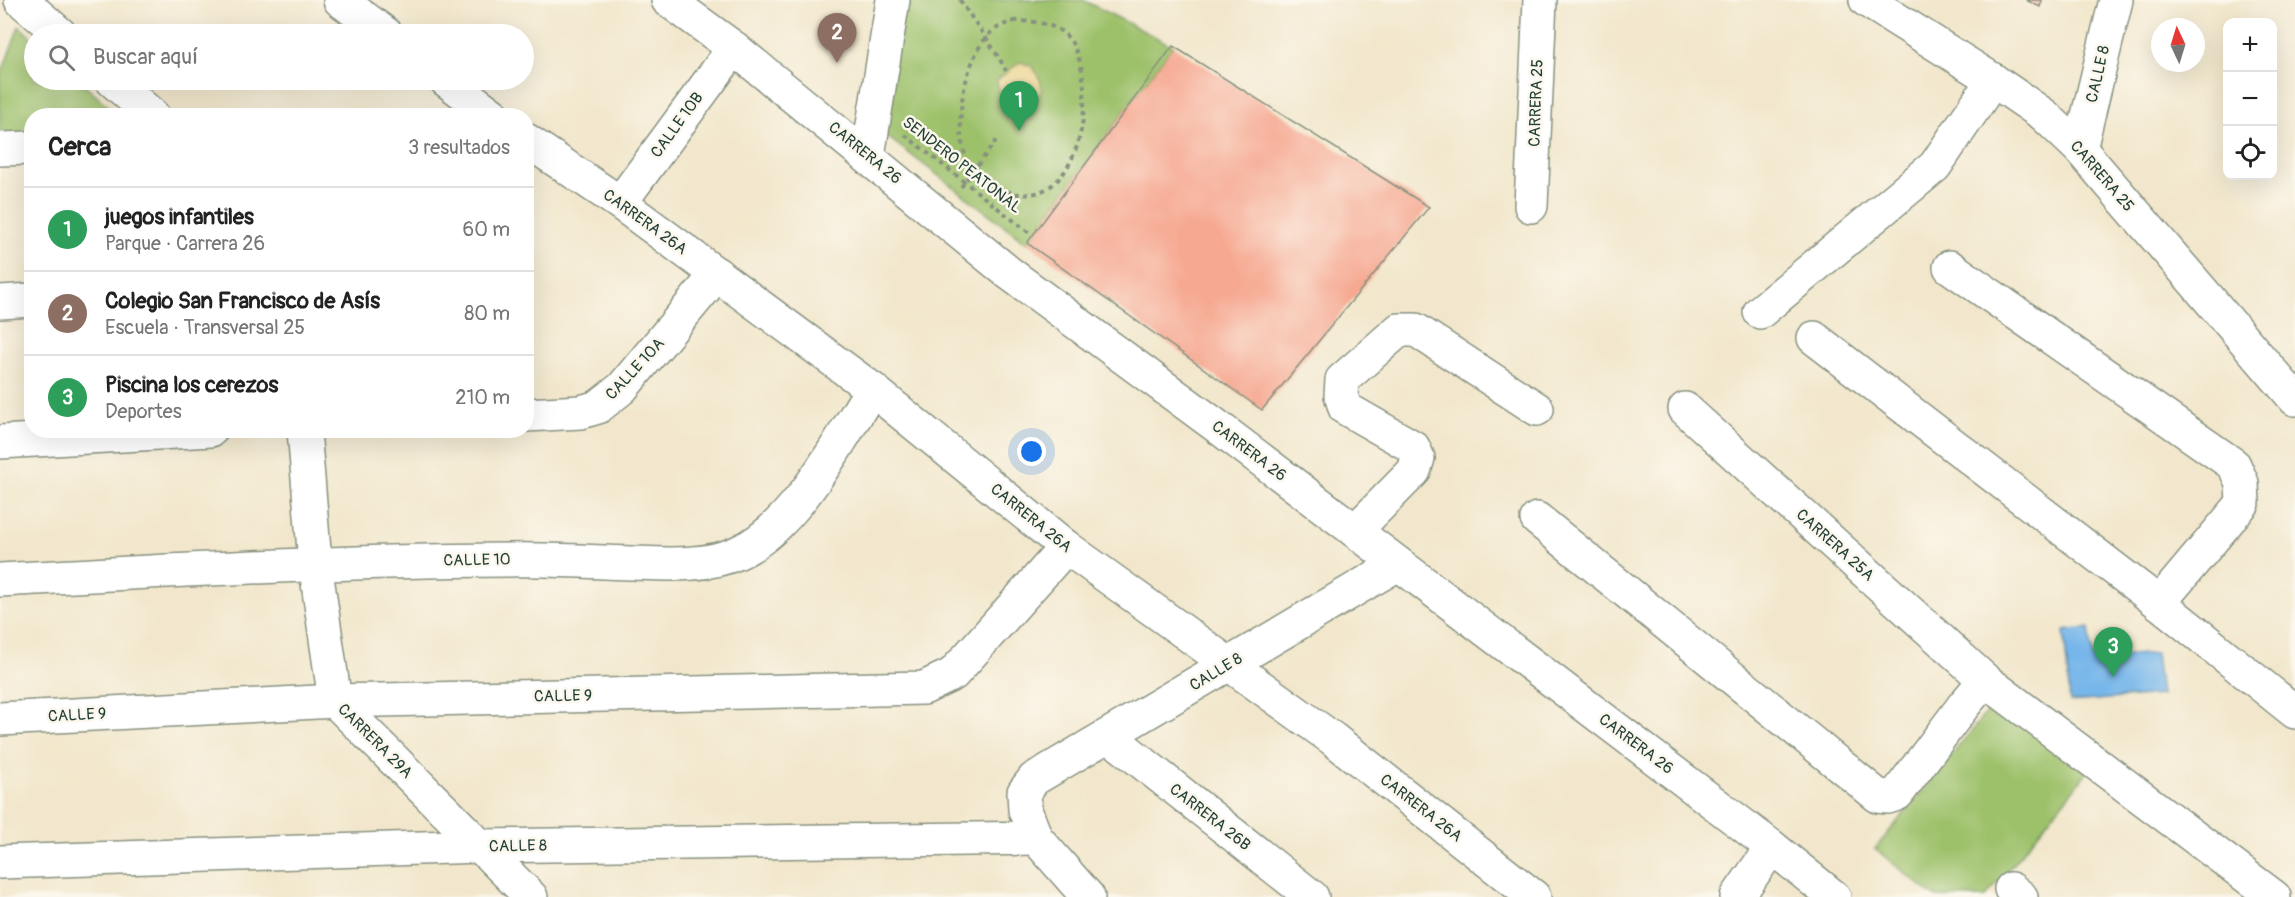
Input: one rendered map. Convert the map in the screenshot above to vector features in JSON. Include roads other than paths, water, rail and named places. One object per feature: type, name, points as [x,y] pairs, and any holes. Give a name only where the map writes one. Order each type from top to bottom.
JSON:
[{"type":"street","points":[[21,0],[49,24]]},
{"type":"street","points":[[340,0],[372,24]]},
{"type":"street","name":"CARRERA 26","points":[[668,0],[734,48],[1009,273],[1355,531],[1772,847],[1834,897]]},
{"type":"street","points":[[868,156],[893,0]]},
{"type":"street","name":"CARRERA 25","points":[[1531,206],[1540,0]]},
{"type":"street","name":"CARRERA 25","points":[[1866,0],[1994,80],[2044,115],[2080,149],[2295,399]]},
{"type":"street","name":"CALLE 8","points":[[2080,149],[2116,0]]},
{"type":"street","name":"CALLE 10B","points":[[620,203],[734,48]]},
{"type":"street","points":[[1760,312],[1935,166],[1994,80]]},
{"type":"street","points":[[123,90],[144,108]]},
{"type":"street","points":[[459,90],[483,108]]},
{"type":"street","name":"CARRERA 26A","points":[[534,145],[620,203],[872,389],[1066,547],[1231,663],[1333,739],[1534,897]]},
{"type":"street","points":[[0,149],[24,148]]},
{"type":"street","points":[[1950,267],[2234,465],[2242,483],[2243,503],[2159,603]]},
{"type":"street","name":"CALLE 10A","points":[[534,415],[581,412],[598,407],[622,388],[717,274]]},
{"type":"street","points":[[0,302],[24,300]]},
{"type":"street","points":[[1355,531],[1414,471],[1418,458],[1413,447],[1345,408],[1341,395],[1342,380],[1399,330],[1416,330],[1537,410]]},
{"type":"street","points":[[1814,338],[2159,603],[2291,700]]},
{"type":"street","name":"CALLE 10","points":[[0,580],[315,563],[510,560],[668,564],[706,561],[736,554],[766,536],[789,513],[820,470],[872,389]]},
{"type":"street","name":"CARRERA 25A","points":[[1684,409],[1985,680],[2274,897]]},
{"type":"street","points":[[0,442],[70,438]]},
{"type":"street","name":"CARRERA 29A","points":[[305,438],[315,563],[335,701],[531,897]]},
{"type":"street","points":[[1537,519],[1878,796],[1888,797],[1897,794],[1985,680]]},
{"type":"street","name":"CALLE 9","points":[[0,719],[335,701],[924,688],[953,674],[1066,547]]},
{"type":"street","name":"CALLE 8","points":[[0,862],[480,846],[1036,838],[1025,810],[1024,792],[1034,779],[1398,564]]},
{"type":"street","name":"CARRERA 26B","points":[[1109,736],[1312,897]]},
{"type":"street","points":[[1036,838],[1088,897]]},
{"type":"street","points":[[1737,897],[1772,847]]},
{"type":"water","points":[[2089,628],[2093,658],[2156,653],[2161,695],[2070,702],[2064,631]]},
{"type":"place","name":"Colegio San Francisco de Asís","points":[[837,63]]},
{"type":"place","name":"juegos infantiles","points":[[1019,131]]},
{"type":"place","name":"Piscina los cerezos","points":[[2113,677]]}]
